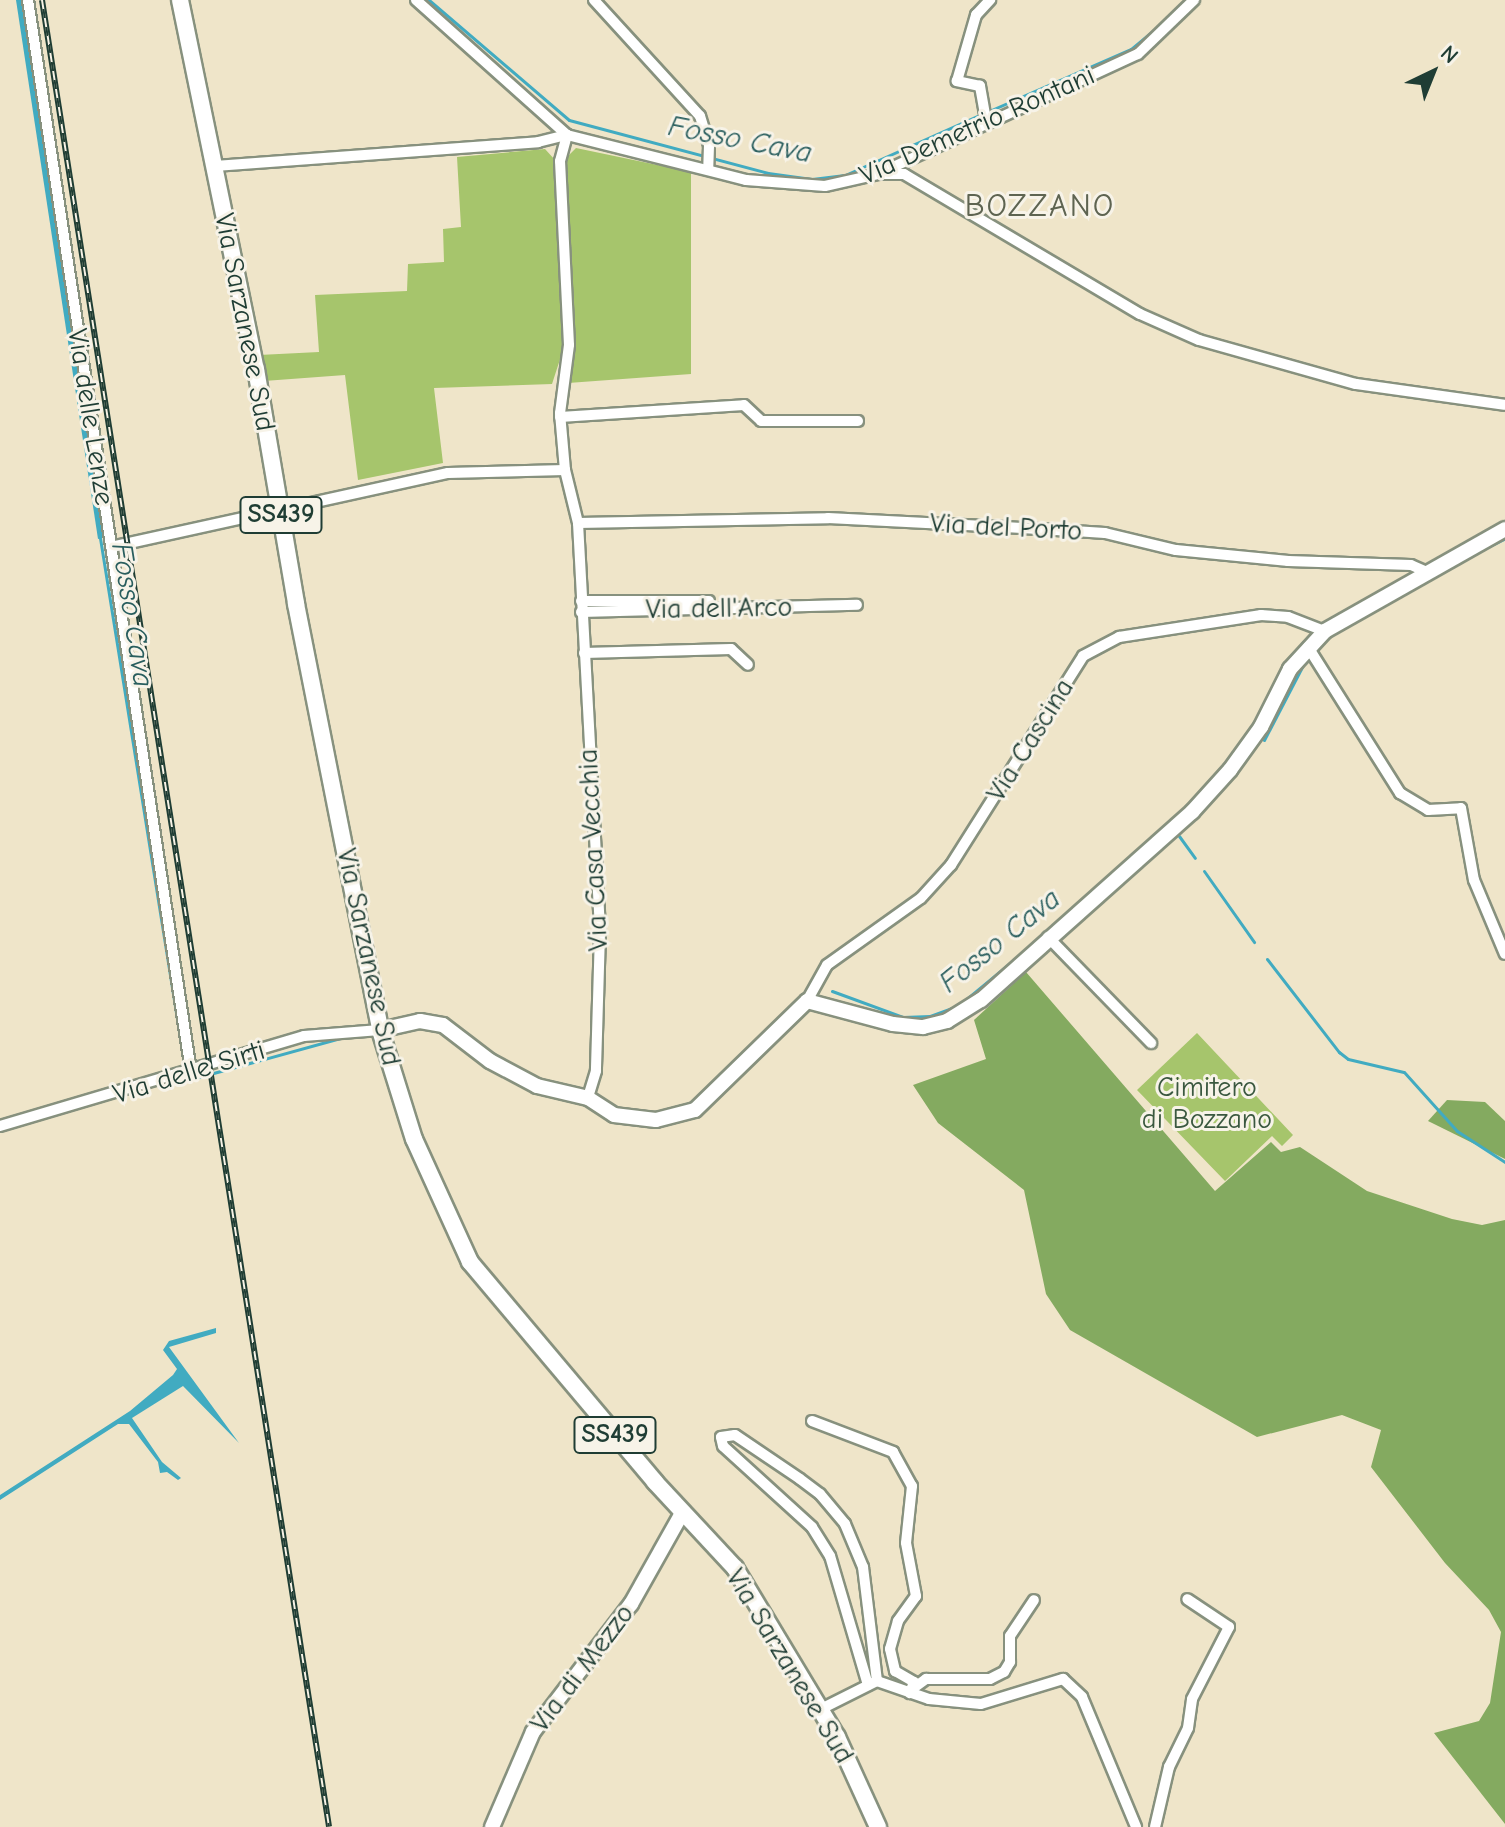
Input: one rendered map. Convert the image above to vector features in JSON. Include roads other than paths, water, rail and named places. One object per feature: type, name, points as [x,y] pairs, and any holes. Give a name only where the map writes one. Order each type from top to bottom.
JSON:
[{"type":"main road","name":"Via Sarzanese Sud","points":[[180,0],[215,166],[380,1030],[414,1139],[470,1262],[682,1513],[735,1568],[821,1709],[878,1827]]},
{"type":"street","name":"Via delle Lenze","points":[[28,0],[111,547],[186,1073]]},
{"type":"street","points":[[416,0],[567,135]]},
{"type":"street","points":[[594,0],[700,116],[709,162]]},
{"type":"street","points":[[984,114],[980,86],[957,81],[957,63],[976,15],[990,0]]},
{"type":"street","name":"Via Demetrio Rontani","points":[[215,166],[538,142],[567,135],[709,162],[792,187],[878,174],[984,114],[1138,54],[1194,0]]},
{"type":"street","name":"Via Casa Vecchia","points":[[567,135],[560,161],[569,345],[560,417],[565,470],[578,523],[600,933],[596,1071],[588,1098]]},
{"type":"street","points":[[878,174],[904,174],[1140,314],[1199,340],[1356,384],[1505,405]]},
{"type":"street","points":[[560,417],[744,405],[761,421],[858,421]]},
{"type":"street","points":[[111,547],[448,473],[565,470]]},
{"type":"street","name":"Via del Porto","points":[[578,523],[828,518],[1005,527],[1105,533],[1176,550],[1340,566],[1411,565],[1429,573]]},
{"type":"street","points":[[380,1030],[420,1021],[443,1025],[507,1072],[537,1086],[588,1098],[614,1115],[656,1120],[695,1110],[807,1001],[923,1027],[947,1021],[981,1000],[1048,937],[1192,812],[1230,770],[1308,647],[1325,631],[1505,529]]},
{"type":"street","points":[[581,606],[709,601]]},
{"type":"street","name":"Via dell'Arco","points":[[581,606],[857,605]]},
{"type":"street","name":"Via Cascina","points":[[807,1001],[827,965],[921,898],[951,865],[1083,656],[1119,637],[1261,615],[1288,617],[1325,631]]},
{"type":"street","points":[[1308,647],[1400,793],[1428,810],[1461,808],[1474,880],[1505,954]]},
{"type":"street","points":[[584,653],[731,649],[748,665]]},
{"type":"street","points":[[1048,937],[1151,1043]]},
{"type":"street","name":"Via delle Sirti","points":[[0,1126],[304,1036],[380,1030]]},
{"type":"street","points":[[812,1421],[893,1452],[912,1486],[906,1543],[916,1596],[898,1621],[890,1649],[895,1671],[912,1690]]},
{"type":"street","points":[[735,1435],[800,1479],[820,1494],[845,1524],[863,1567],[872,1683],[830,1556],[812,1527],[723,1446],[721,1437],[735,1435]]},
{"type":"street","name":"Via di Mezzo","points":[[492,1827],[533,1732],[631,1604],[682,1513]]},
{"type":"street","points":[[1155,1827],[1169,1767],[1188,1728],[1192,1699],[1229,1627],[1187,1599]]},
{"type":"street","points":[[912,1690],[926,1679],[990,1679],[1004,1672],[1010,1662],[1010,1636],[1034,1600]]},
{"type":"street","points":[[821,1709],[872,1683],[981,1704],[1063,1679],[1082,1697],[1136,1827]]},
{"type":"water","points":[[16,0],[23,0],[103,538],[98,539]]},
{"type":"water","points":[[216,1328],[216,1333],[169,1347],[239,1443],[183,1386],[132,1418],[162,1462],[181,1478],[178,1480],[167,1472],[160,1473],[158,1462],[129,1424],[118,1424],[0,1500],[0,1495],[130,1411],[173,1375],[177,1369],[163,1350],[169,1341]]},
{"type":"waterway","name":"Fosso Cava","points":[[429,0],[569,120],[768,173],[812,179],[845,175],[982,114]]},
{"type":"waterway","name":"Fosso Cava","points":[[989,111],[1131,49],[1172,15]]},
{"type":"waterway","name":"Fosso Cava","points":[[100,538],[183,1056]]},
{"type":"waterway","points":[[1478,552],[1505,538]]},
{"type":"waterway","points":[[1264,740],[1304,663]]},
{"type":"waterway","points":[[1181,813],[1214,777]]},
{"type":"waterway","points":[[1179,836],[1195,858]]},
{"type":"waterway","points":[[1204,871],[1254,942]]},
{"type":"waterway","name":"Fosso Cava","points":[[832,991],[903,1017],[930,1016],[958,1006],[1053,927]]},
{"type":"waterway","points":[[1267,959],[1339,1052],[1348,1059],[1404,1072],[1457,1131],[1505,1162]]},
{"type":"waterway","name":"Fosso Cava","points":[[187,1075],[188,1080],[340,1038]]},
{"type":"railway","points":[[42,0],[329,1827]]},
{"type":"district","name":"BOZZANO","points":[[1040,206]]},
{"type":"park label","name":"Cimitero di Bozzano","points":[[1207,1103]]}]
